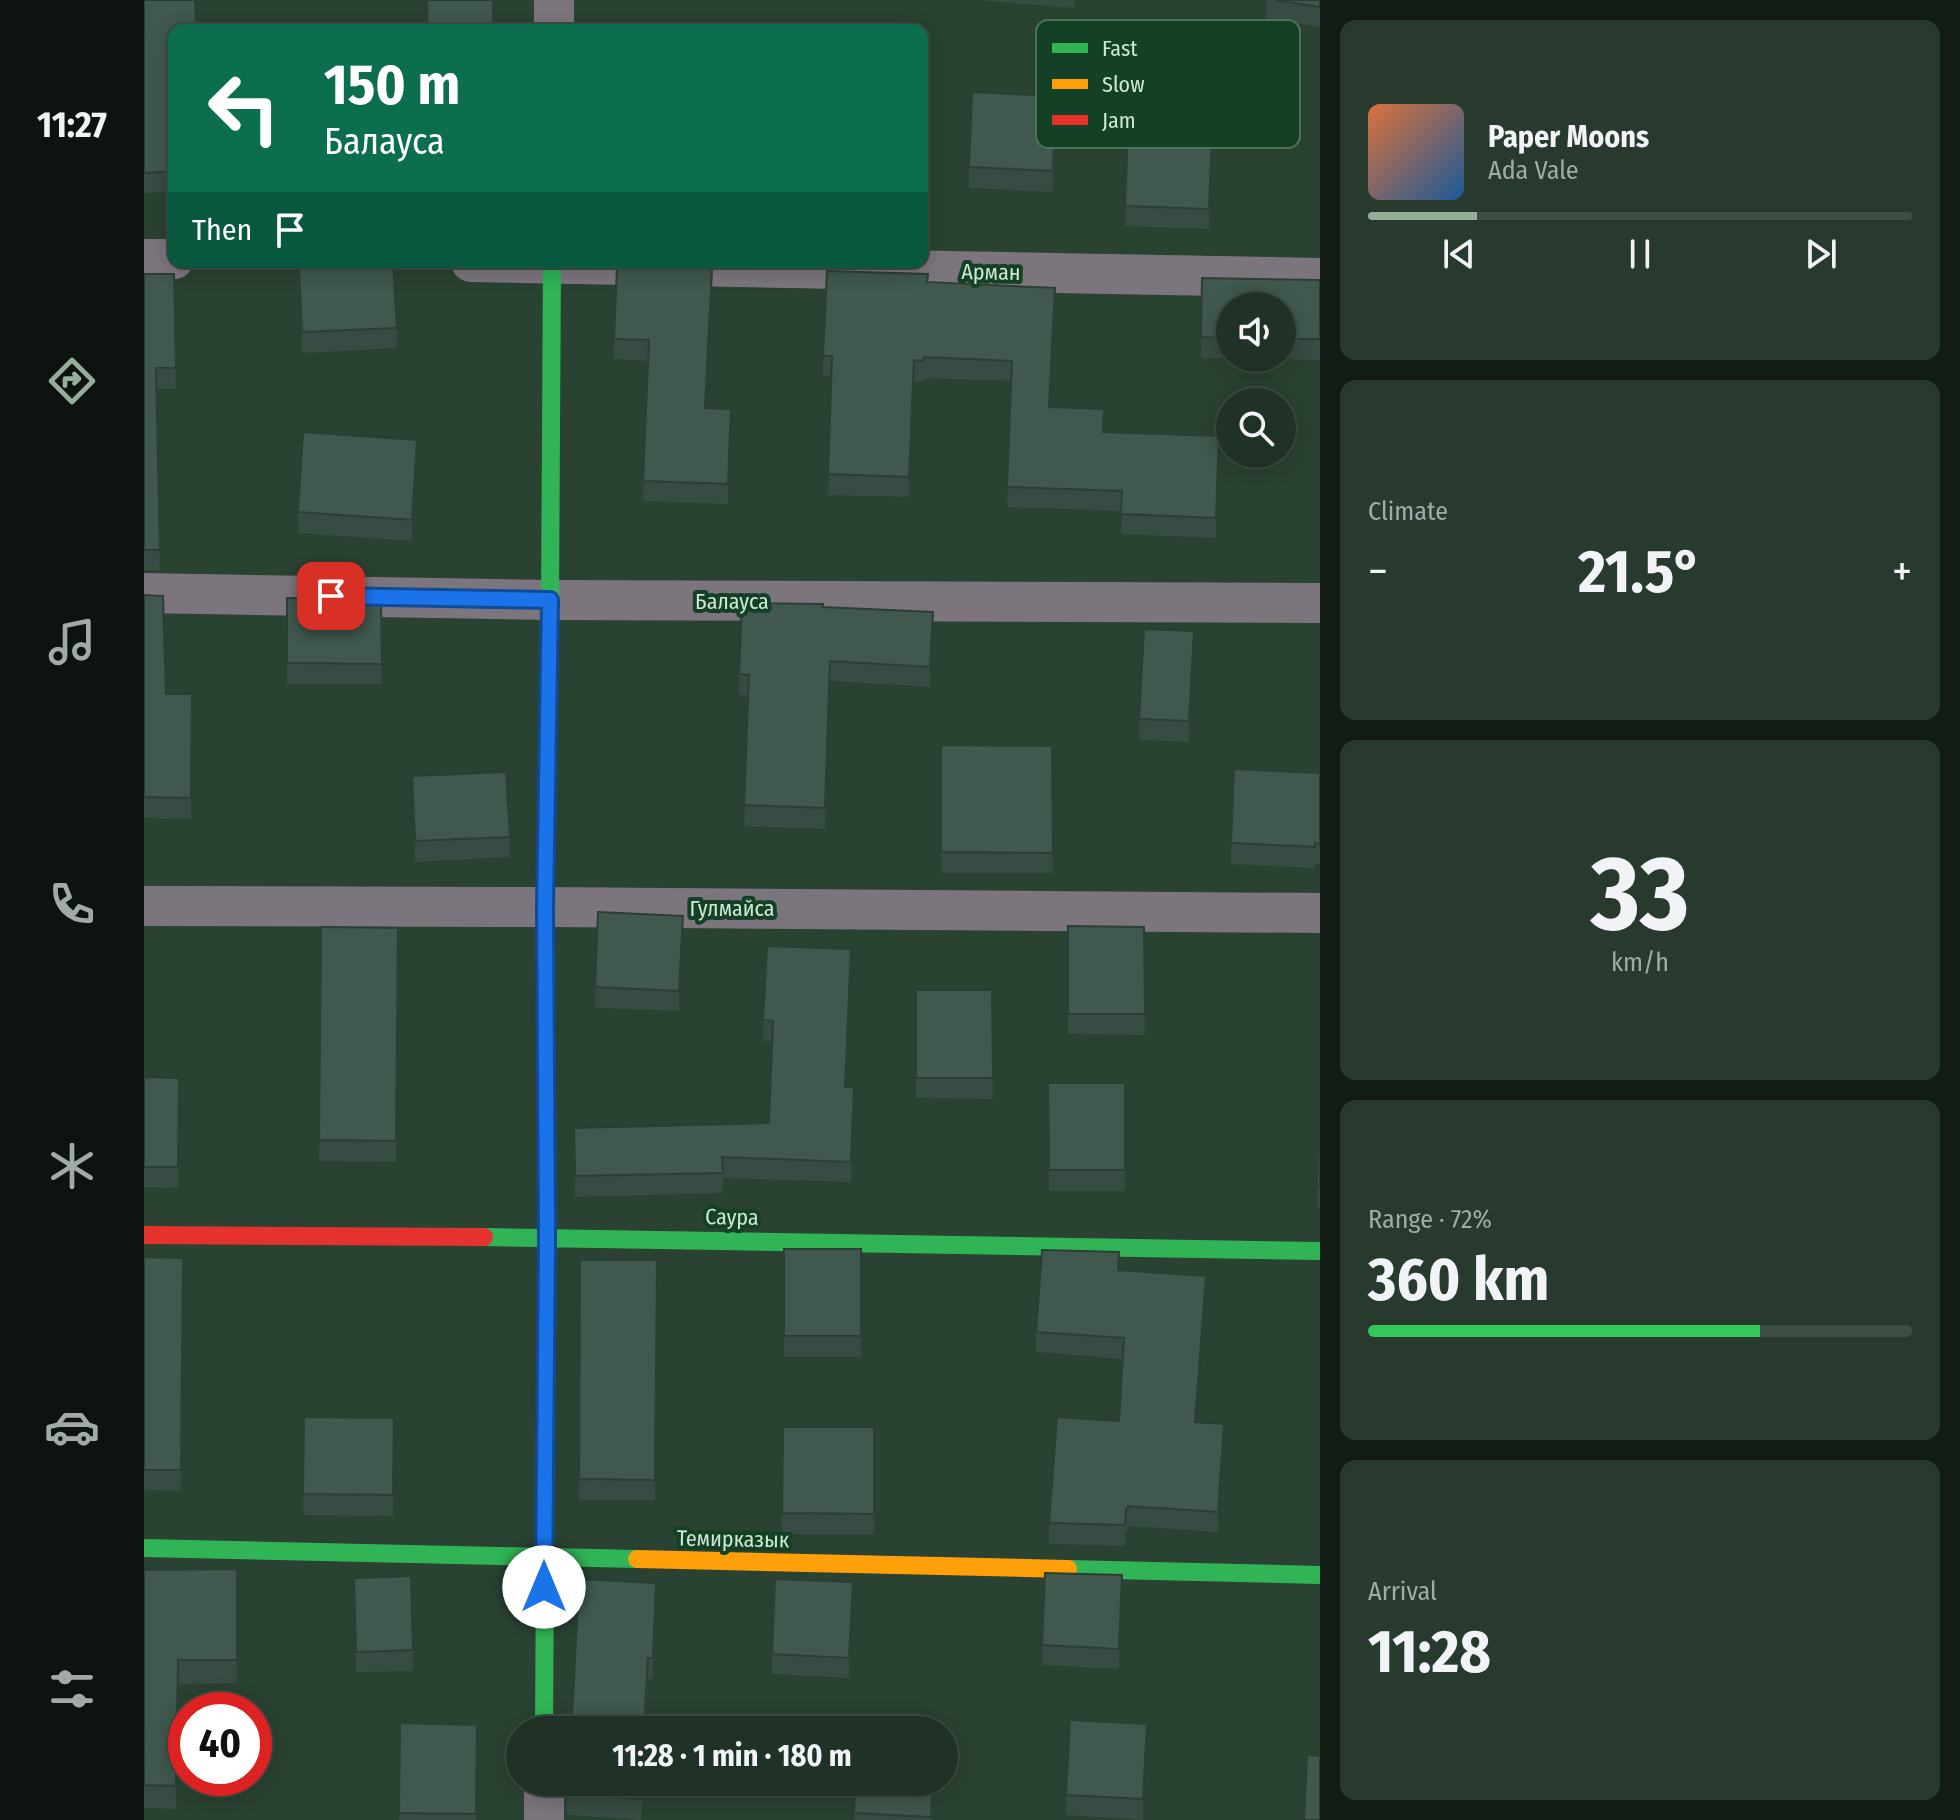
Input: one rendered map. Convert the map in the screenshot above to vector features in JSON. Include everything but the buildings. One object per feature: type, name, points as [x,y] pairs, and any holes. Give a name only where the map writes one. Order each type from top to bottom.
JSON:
[{"type":"street","points":[[554,0],[554,24]]},
{"type":"street","points":[[144,259],[168,259]]},
{"type":"street","points":[[544,1716],[547,1237],[545,907],[552,268]]},
{"type":"street","name":"Арман","points":[[840,268],[1320,278]]},
{"type":"street","name":"Балауса","points":[[144,593],[550,600],[1320,603]]},
{"type":"street","name":"Гулмайса","points":[[144,906],[1320,913]]},
{"type":"street","name":"Саура","points":[[144,1235],[547,1237],[1320,1251]]},
{"type":"street","name":"Темирказык","points":[[144,1548],[1320,1575]]},
{"type":"street","points":[[544,1796],[544,1820]]},
{"type":"traffic: fast","points":[[545,888],[552,268]]},
{"type":"traffic: fast","points":[[484,1237],[1320,1251]]},
{"type":"traffic: fast","points":[[544,1716],[547,1244]]},
{"type":"traffic: fast","points":[[144,1548],[637,1559]]},
{"type":"traffic: fast","points":[[1068,1569],[1320,1575]]},
{"type":"traffic: slow","points":[[637,1559],[1068,1569]]},
{"type":"traffic: jam","points":[[545,888],[547,1244]]},
{"type":"traffic: jam","points":[[144,1235],[484,1237]]},
{"type":"route","points":[[331,596],[550,600],[545,907],[547,1237],[544,1587]]}]
